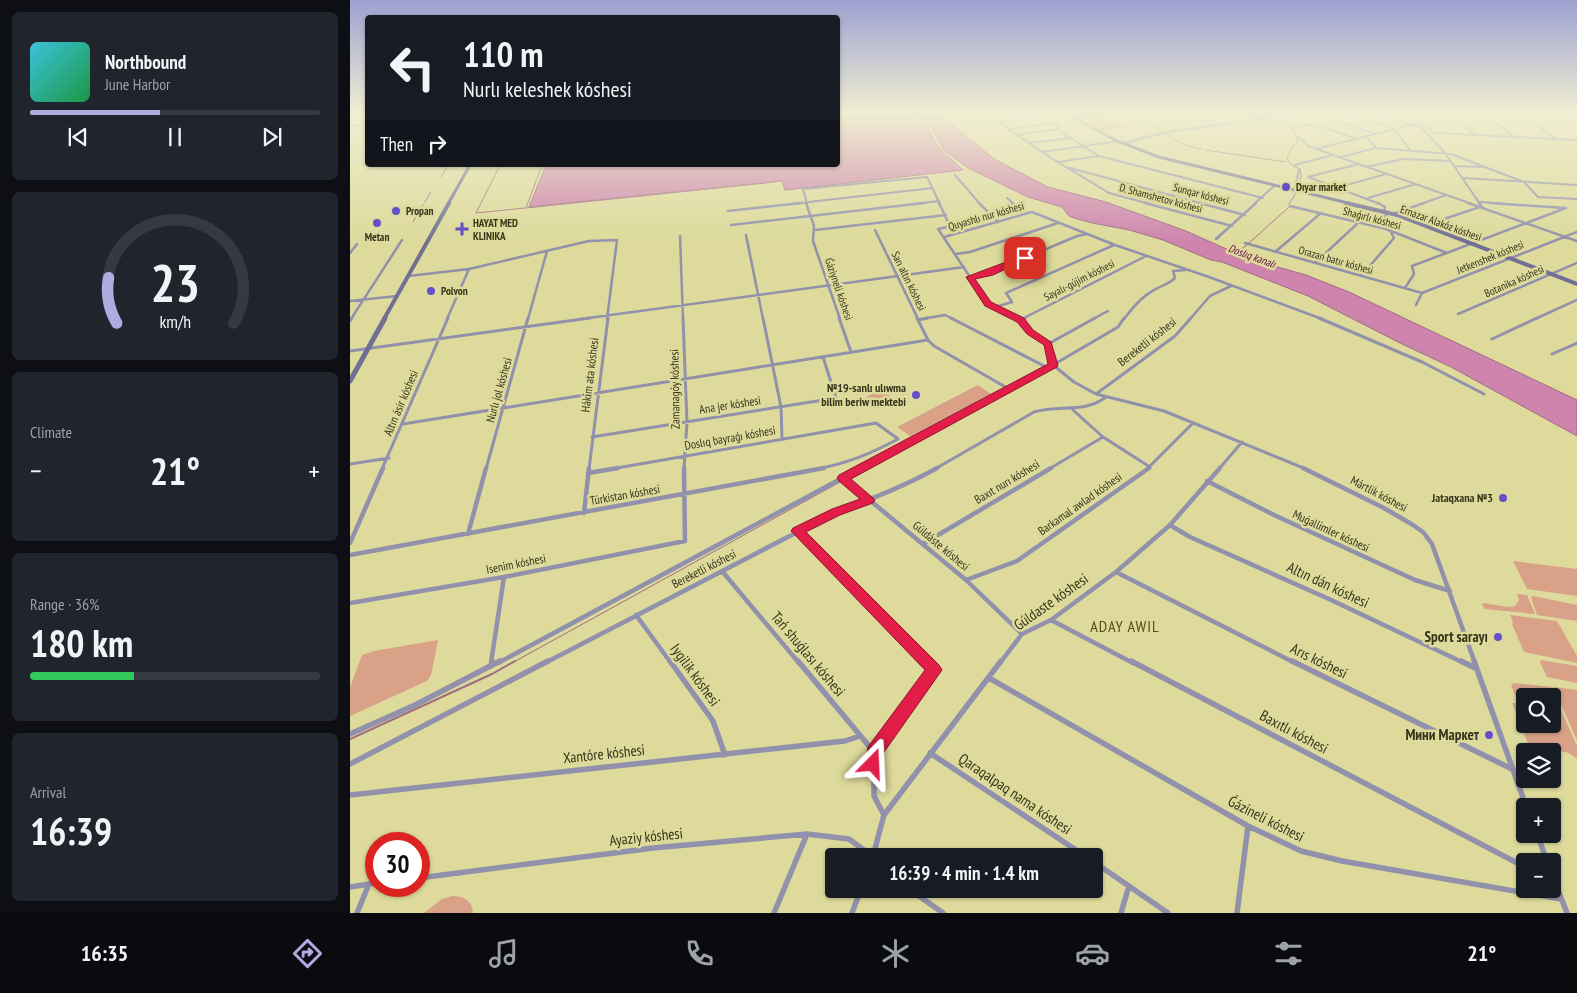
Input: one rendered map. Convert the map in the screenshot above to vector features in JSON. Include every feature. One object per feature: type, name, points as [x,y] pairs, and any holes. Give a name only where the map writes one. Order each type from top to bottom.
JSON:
[{"type":"main road","name":"Ernazar Alakóz kóshesi","points":[[1159,157],[1388,213],[1426,225],[1577,284]]},
{"type":"main road","points":[[350,381],[469,167]]},
{"type":"street","name":"D. Shamshetov kóshesi","points":[[1050,157],[1109,193],[1232,226]]},
{"type":"street","points":[[1058,162],[1095,157]]},
{"type":"street","points":[[1101,157],[1263,198]]},
{"type":"street","points":[[1295,165],[1327,157]]},
{"type":"street","points":[[1337,157],[1577,241]]},
{"type":"street","points":[[1341,158],[1346,157]]},
{"type":"street","points":[[1448,157],[1480,202],[1482,208]]},
{"type":"street","points":[[1458,157],[1524,182],[1538,197],[1577,199]]},
{"type":"street","points":[[1366,166],[1403,159],[1451,162]]},
{"type":"street","points":[[1359,164],[1308,177],[1385,207],[1388,213]]},
{"type":"street","points":[[1454,166],[1486,167]]},
{"type":"street","name":"Sunqar kóshesi","points":[[1066,167],[1245,214]]},
{"type":"street","points":[[1294,191],[1299,170]]},
{"type":"street","points":[[1336,188],[1386,174]]},
{"type":"street","points":[[954,175],[989,215],[998,222]]},
{"type":"street","points":[[806,203],[803,189],[927,177],[949,224],[947,227],[938,229],[970,277],[992,308],[1020,320],[1030,332],[1048,344],[1053,365]]},
{"type":"street","points":[[1463,178],[1577,184]]},
{"type":"street","points":[[1367,199],[1416,184]]},
{"type":"street","points":[[1216,239],[1274,186]]},
{"type":"street","points":[[728,211],[933,188]]},
{"type":"street","points":[[1362,276],[1394,238],[1383,219],[1388,213],[1446,195]]},
{"type":"street","points":[[989,215],[1017,207],[1006,198]]},
{"type":"street","points":[[731,225],[939,201]]},
{"type":"street","points":[[1404,288],[1414,274],[1412,266],[1566,208],[1480,202]]},
{"type":"street","name":"Ǵáziyneli kóshesi","points":[[806,203],[816,230],[813,241],[852,352]]},
{"type":"street","name":"Shaǵırlı kóshesi","points":[[1290,206],[1388,229],[1447,253]]},
{"type":"street","points":[[1426,225],[1482,208]]},
{"type":"street","name":"Quyashlı nur kóshesi","points":[[944,237],[1032,212],[1058,223]]},
{"type":"street","points":[[1274,252],[1321,213]]},
{"type":"street","points":[[816,230],[946,215]]},
{"type":"street","points":[[1315,263],[1359,222]]},
{"type":"street","points":[[955,254],[970,252],[1058,223],[1300,310],[1406,355],[1484,394]]},
{"type":"street","name":"Sarı altın kóshesi","points":[[875,230],[928,340]]},
{"type":"street","name":"Jetkenshek kóshesi","points":[[1422,293],[1577,232]]},
{"type":"street","points":[[970,277],[990,273],[1077,236],[1087,234]]},
{"type":"street","name":"Ana jer kóshesi","points":[[746,235],[781,407],[782,438]]},
{"type":"street","name":"Zamanagóy kóshesi","points":[[680,236],[687,422],[684,456],[685,541]]},
{"type":"street","points":[[350,322],[402,240]]},
{"type":"street","points":[[409,276],[469,270],[589,241],[617,240]]},
{"type":"street","name":"Hákim ata kóshesi","points":[[584,513],[617,240]]},
{"type":"street","name":"Orazan batır kóshesi","points":[[1245,243],[1422,293]]},
{"type":"street","points":[[350,253],[357,244]]},
{"type":"street","points":[[992,308],[1012,302],[1006,297],[1006,293],[1013,289],[1115,245]]},
{"type":"street","name":"Nurlı jol kóshesi","points":[[468,534],[528,326],[547,252]]},
{"type":"street","name":"Sayalı-gújim kóshesi","points":[[1020,320],[1146,256]]},
{"type":"street","name":"Botanika kóshesi","points":[[1458,314],[1577,263]]},
{"type":"street","points":[[350,351],[440,337],[964,267]]},
{"type":"street","name":"Altın ásir kóshesi","points":[[350,544],[469,270]]},
{"type":"street","points":[[350,734],[415,705],[491,666],[1048,368],[1118,327],[1137,302],[1159,287],[1169,284],[1175,278],[1173,271],[1185,270]]},
{"type":"street","name":"Bereketli kóshesi","points":[[1096,394],[1175,336],[1206,299],[1231,286]]},
{"type":"street","points":[[1416,305],[1422,293]]},
{"type":"street","points":[[350,301],[398,296]]},
{"type":"street","points":[[1492,339],[1577,300]]},
{"type":"street","points":[[1048,344],[1108,311]]},
{"type":"street","points":[[918,320],[945,315],[1028,360],[1048,368]]},
{"type":"street","points":[[403,424],[928,340],[934,346],[1009,389]]},
{"type":"street","points":[[1552,354],[1577,343]]},
{"type":"street","name":"Ana jer kóshesi","points":[[592,437],[836,398],[823,357]]},
{"type":"street","name":"Mártlik kóshesi","points":[[1053,365],[1074,382],[1096,394],[1146,405],[1242,442],[1330,481],[1423,532],[1432,544],[1450,591],[1523,798]]},
{"type":"street","name":"Bereketli kóshesi","points":[[350,764],[797,531],[836,512],[919,478],[1033,413],[1042,410],[1073,410],[1101,402],[1106,397]]},
{"type":"street","points":[[1073,410],[1103,437],[1150,467]]},
{"type":"street","name":"Doslıq bayraǵı kóshesi","points":[[588,473],[876,423]]},
{"type":"street","name":"Túrkistan kóshesi","points":[[350,555],[844,464],[869,456],[898,439],[876,423]]},
{"type":"street","name":"Barkamal awlad kóshesi","points":[[966,580],[1017,561],[1150,467],[1194,423]]},
{"type":"street","name":"Baxıt nurı kóshesi","points":[[923,544],[1103,437]]},
{"type":"street","name":"Gúldaste kóshesi","points":[[874,848],[884,815],[1022,634],[1051,620],[1116,572],[1170,525],[1242,442]]},
{"type":"street","points":[[350,464],[388,458]]},
{"type":"street","points":[[844,464],[854,472]]},
{"type":"street","name":"Gúldáste kóshesi","points":[[843,478],[966,580],[1022,634]]},
{"type":"street","name":"Muǵallimler kóshesi","points":[[1207,481],[1274,515],[1415,580],[1450,591]]},
{"type":"street","name":"Altın dán kóshesi","points":[[1170,525],[1190,537],[1329,599],[1476,668]]},
{"type":"street","points":[[797,531],[934,670],[874,752],[874,796],[884,815]]},
{"type":"street","name":"Isenim kóshesi","points":[[350,603],[685,541]]},
{"type":"street","name":"Tań shuǵlası kóshesi","points":[[722,571],[874,752]]},
{"type":"street","name":"Arıs kóshesi","points":[[1116,572],[1297,664],[1512,769]]},
{"type":"street","points":[[491,666],[504,576]]},
{"type":"street","name":"Iygilik kóshesi","points":[[636,614],[713,721],[725,755]]},
{"type":"street","name":"Baxıtlı kóshesi","points":[[1051,620],[1516,862]]},
{"type":"street","name":"Ǵázineli kóshesi","points":[[989,678],[1248,826],[1301,851],[1342,861],[1562,900]]},
{"type":"street","name":"Xantóre kóshesi","points":[[350,795],[725,755],[845,741],[860,736]]},
{"type":"street","name":"Qaraqalpaq nama kóshesi","points":[[930,753],[1073,848]]},
{"type":"street","points":[[1237,913],[1248,826]]},
{"type":"street","points":[[774,913],[807,834]]},
{"type":"street","name":"Ayaziy kóshesi","points":[[430,877],[653,848],[807,834],[849,839],[861,848]]},
{"type":"street","points":[[1103,868],[1168,913]]},
{"type":"street","points":[[350,887],[365,885]]},
{"type":"street","points":[[1121,913],[1129,886]]},
{"type":"street","points":[[357,913],[366,897]]},
{"type":"street","points":[[852,913],[858,898]]},
{"type":"street","points":[[922,898],[943,913]]},
{"type":"street","points":[[1562,900],[1566,913]]},
{"type":"shaded area","points":[[840,157],[948,157],[963,170],[785,190],[782,181],[529,207],[545,167],[840,167]]},
{"type":"shaded area","points":[[953,157],[991,157],[1048,187],[1106,202],[1186,231],[1249,259],[1306,275],[1349,292],[1577,400],[1577,436],[1451,367],[1308,296],[1163,240],[1129,230],[1074,218],[1069,216],[1062,207],[1028,197],[968,168]]},
{"type":"shaded area","points":[[978,385],[991,394],[910,436],[897,427]]},
{"type":"shaded area","points":[[880,389],[893,398],[872,406],[863,399]]},
{"type":"shaded area","points":[[1513,561],[1577,569],[1577,596],[1527,589]]},
{"type":"shaded area","points":[[1517,594],[1527,595],[1535,614],[1485,609],[1482,605],[1483,603],[1508,607],[1515,606],[1519,600]]},
{"type":"shaded area","points":[[1531,597],[1577,605],[1577,621],[1537,615]]},
{"type":"shaded area","points":[[1510,615],[1557,621],[1577,656],[1577,663],[1524,652]]},
{"type":"shaded area","points":[[438,640],[431,675],[427,681],[350,716],[350,687],[362,655],[374,651]]},
{"type":"shaded area","points":[[1541,660],[1577,666],[1577,683],[1547,677],[1540,662]]},
{"type":"shaded area","points":[[1514,683],[1551,688],[1516,688],[1516,698],[1511,685]]},
{"type":"shaded area","points":[[1561,688],[1577,690],[1577,740],[1561,705]]},
{"type":"shaded area","points":[[1512,703],[1516,703],[1516,713]]},
{"type":"shaded area","points":[[1561,710],[1577,746],[1577,759],[1569,753],[1561,751],[1561,743],[1528,743],[1524,733],[1561,733]]},
{"type":"shaded area","points":[[452,896],[467,900],[471,905],[473,913],[424,913],[442,899]]},
{"type":"waterway","points":[[1250,157],[1286,162]]},
{"type":"waterway","points":[[1288,157],[1290,164],[1300,169],[1301,176],[1298,189]]},
{"type":"waterway","points":[[441,177],[447,167]]},
{"type":"waterway","points":[[499,167],[476,213],[525,208]]},
{"type":"waterway","points":[[541,167],[526,208],[775,182]]},
{"type":"waterway","points":[[425,202],[431,192]]},
{"type":"waterway","points":[[1289,204],[1296,193]]},
{"type":"waterway","name":"Doslıq kanalı","points":[[1249,243],[1289,207]]},
{"type":"waterway","points":[[416,216],[420,211]]},
{"type":"waterway","points":[[413,222],[416,217]]},
{"type":"waterway","name":"Doslıq kanalı","points":[[1236,253],[1247,245]]},
{"type":"waterway","points":[[512,663],[840,482]]},
{"type":"waterway","points":[[350,739],[492,674],[515,661]]},
{"type":"place","name":"Dıyar market","points":[[1286,187]]},
{"type":"place","name":"Propan","points":[[396,211]]},
{"type":"place","name":"Metan","points":[[377,223]]},
{"type":"place","name":"HAYAT MED KLINIKA","points":[[462,229]]},
{"type":"place","name":"Polvon","points":[[431,291]]},
{"type":"place","name":"№19-sanlı ulıwma bilim beriw mektebi","points":[[916,395]]},
{"type":"place","name":"Jataqxana №3","points":[[1503,498]]},
{"type":"place","name":"Sport sarayı","points":[[1498,637]]},
{"type":"place","name":"Мини Маркет","points":[[1489,735]]},
{"type":"district","name":"ADAY AWIL","points":[[1125,626]]},
{"type":"route","points":[[873,764],[874,752],[934,670],[797,531],[854,504],[869,500],[843,478],[1053,365],[1048,344],[1030,332],[1020,320],[992,308],[970,277],[990,273],[1025,258]]}]
